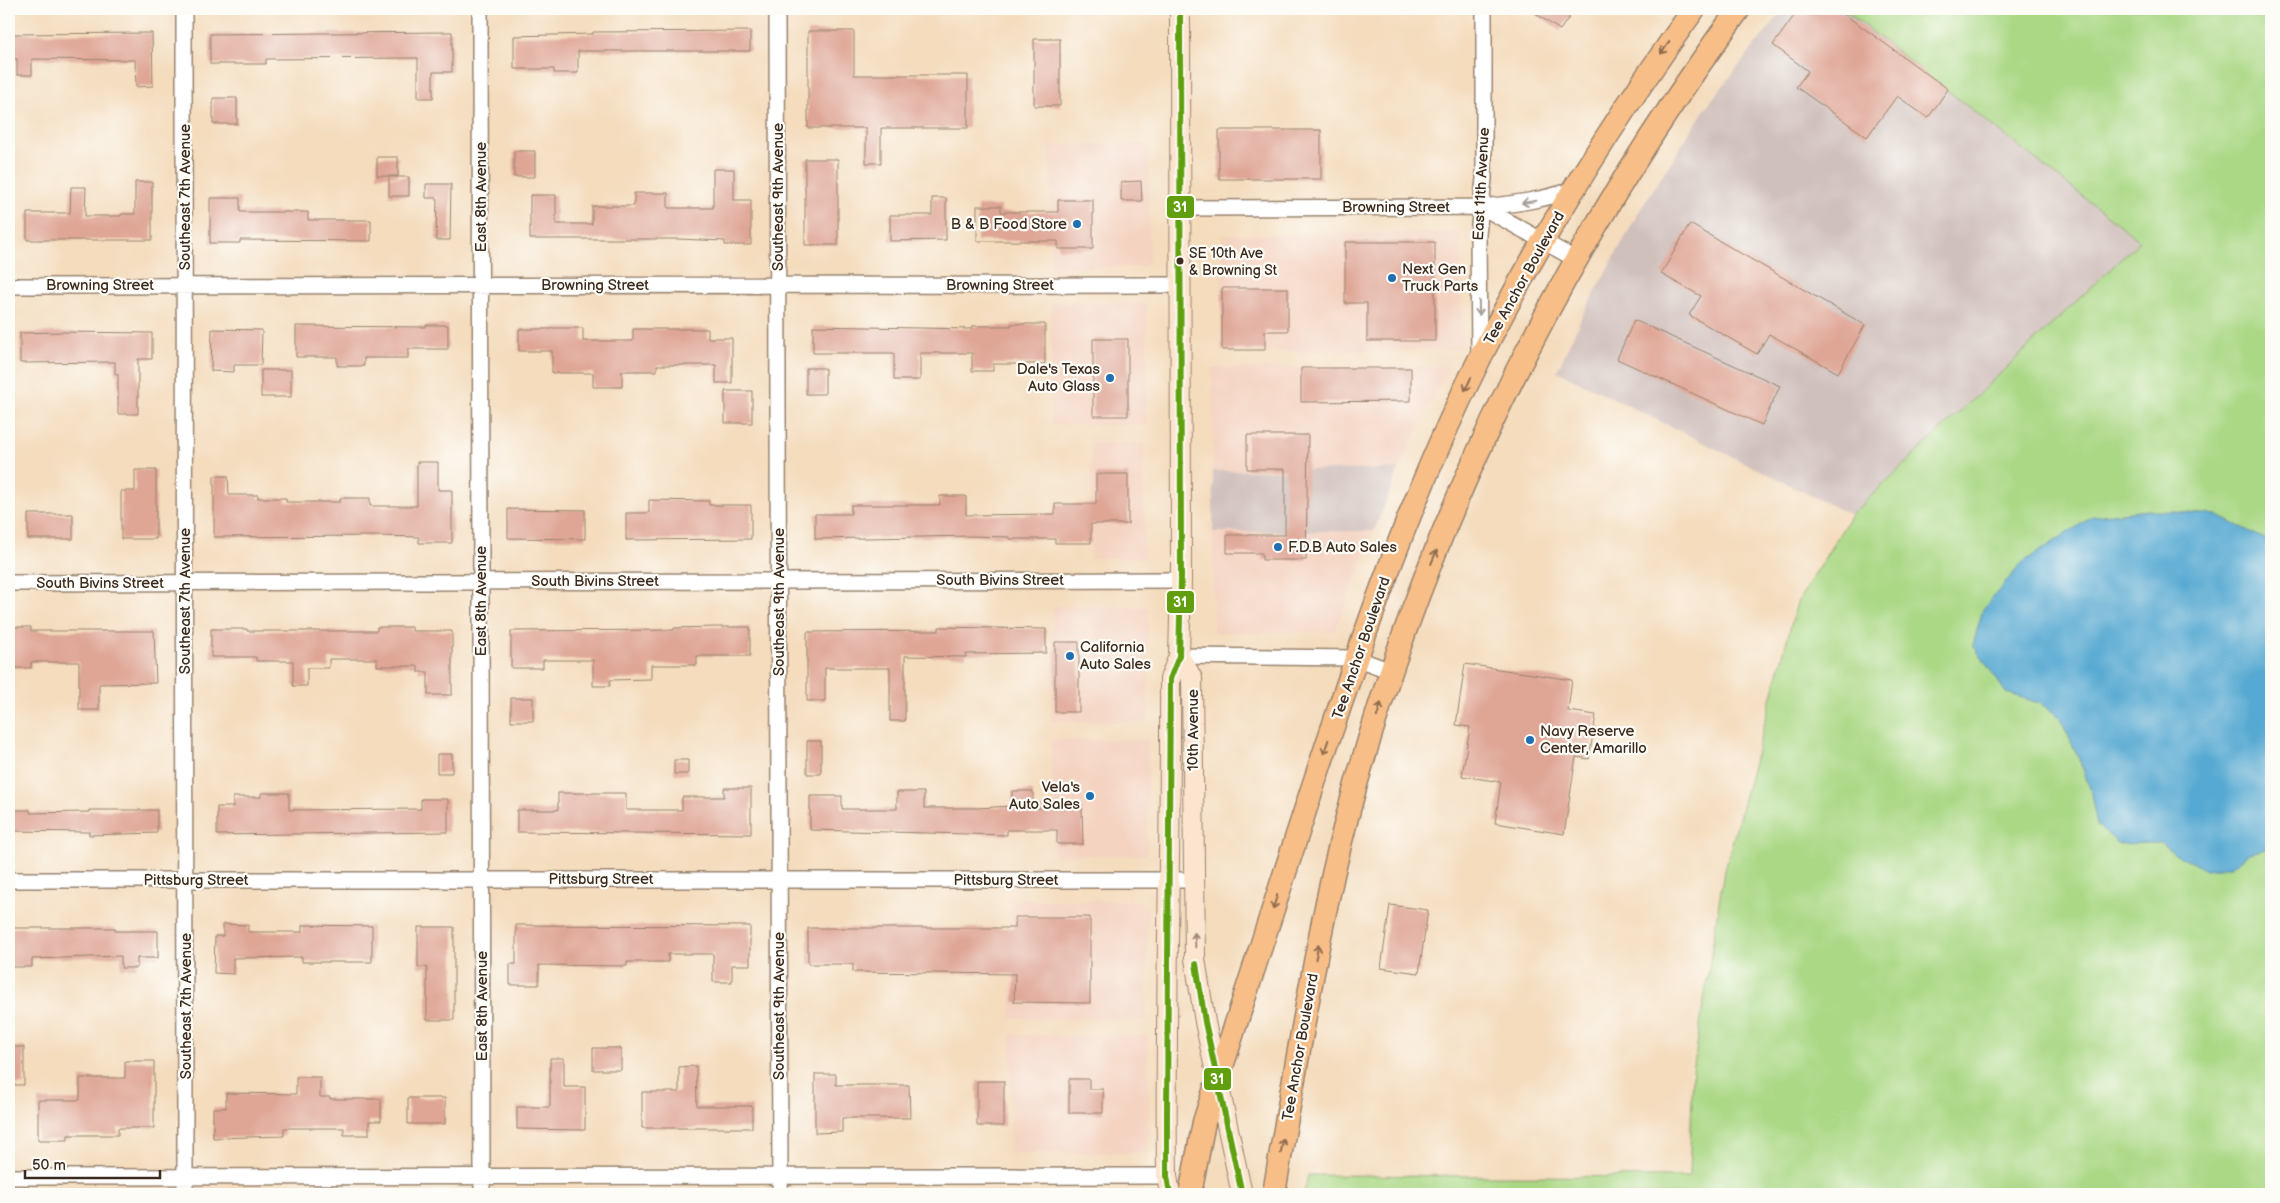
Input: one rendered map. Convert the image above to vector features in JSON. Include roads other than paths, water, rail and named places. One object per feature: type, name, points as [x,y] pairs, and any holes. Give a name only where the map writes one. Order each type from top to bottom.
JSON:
[{"type":"main road","points":[[1180,9],[1180,656]]},
{"type":"main road","name":"Tee Anchor Boulevard","points":[[1190,1194],[1204,1122],[1355,658],[1393,557],[1445,433],[1479,359],[1544,241],[1637,88],[1694,9]]},
{"type":"main road","name":"Tee Anchor Boulevard","points":[[1274,1194],[1326,907],[1354,789],[1392,671],[1428,570],[1479,450],[1575,259],[1684,84],[1739,9]]},
{"type":"main road","name":"10th Avenue","points":[[1180,656],[1192,678],[1195,959],[1201,1000],[1242,1194]]},
{"type":"main road","name":"10th Avenue","points":[[1169,1185],[1166,1027],[1170,880],[1170,679],[1180,656]]},
{"type":"street","name":"Southeast 7th Avenue","points":[[184,9],[185,1194]]},
{"type":"street","name":"East 8th Avenue","points":[[480,9],[482,1194]]},
{"type":"street","name":"Southeast 9th Avenue","points":[[778,9],[780,1194]]},
{"type":"street","name":"East 11th Avenue","points":[[1479,359],[1478,234],[1484,179],[1484,9]]},
{"type":"street","points":[[1482,207],[1548,199],[1575,189]]},
{"type":"street","name":"Browning Street","points":[[1180,208],[1482,207],[1575,259]]},
{"type":"street","name":"Browning Street","points":[[9,286],[1180,285]]},
{"type":"street","name":"South Bivins Street","points":[[9,583],[1181,580]]},
{"type":"street","points":[[1180,656],[1355,658],[1392,671]]},
{"type":"street","name":"Pittsburg Street","points":[[9,880],[1193,880]]},
{"type":"street","points":[[9,1177],[780,1176],[1169,1185]]},
{"type":"water","points":[[2148,510],[2216,515],[2271,542],[2271,848],[2250,853],[2230,867],[2206,869],[2182,858],[2161,843],[2119,844],[2097,825],[2090,789],[2081,763],[2059,716],[2039,703],[2006,693],[1973,645],[1983,609],[2023,562],[2093,516]]},
{"type":"place","name":"B & B Food Store","points":[[1077,224]]},
{"type":"place","name":"SE 10th Ave & Browning St","points":[[1180,261]]},
{"type":"place","name":"Next Gen Truck Parts","points":[[1392,278]]},
{"type":"place","name":"Dale's Texas Auto Glass","points":[[1110,378]]},
{"type":"place","name":"F.D.B Auto Sales","points":[[1278,547]]},
{"type":"place","name":"California Auto Sales","points":[[1070,656]]},
{"type":"place","name":"Navy Reserve Center, Amarillo","points":[[1530,740]]},
{"type":"place","name":"Vela's Auto Sales","points":[[1090,796]]}]
